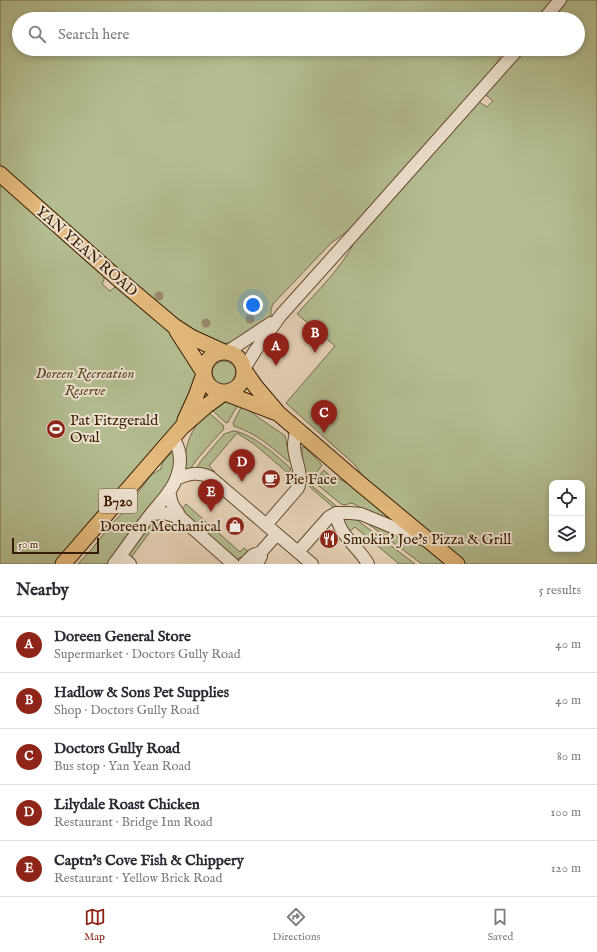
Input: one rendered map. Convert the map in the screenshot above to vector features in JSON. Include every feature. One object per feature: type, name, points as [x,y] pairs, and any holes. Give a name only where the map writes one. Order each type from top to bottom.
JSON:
[{"type":"main road","name":"YAN YEAN ROAD","points":[[0,174],[116,277],[174,326],[191,337],[225,352]]},
{"type":"main road","name":"YAN YEAN ROAD","points":[[174,326],[204,373]]},
{"type":"main road","points":[[224,393],[235,389],[240,385],[244,375],[242,362],[231,353],[225,352],[217,353],[212,356],[204,366],[205,380],[208,385],[218,392],[244,400],[279,414]]},
{"type":"main road","points":[[244,369],[256,387],[279,414],[457,564]]},
{"type":"main road","name":"B720","points":[[178,432],[196,396],[204,373]]},
{"type":"main road","name":"B720","points":[[63,564],[178,432],[206,406],[224,393]]},
{"type":"street","points":[[550,12],[560,0]]},
{"type":"street","points":[[244,369],[281,315],[512,56]]},
{"type":"street","points":[[225,352],[260,331],[281,315]]},
{"type":"street","points":[[266,524],[300,484],[300,473],[294,447],[294,438],[297,429]]},
{"type":"street","points":[[130,564],[118,560],[176,479],[180,458],[178,432]]},
{"type":"street","points":[[176,479],[185,475],[198,473],[204,474],[214,480],[312,564]]},
{"type":"street","points":[[169,490],[172,504],[181,518],[233,564]]},
{"type":"street","points":[[150,514],[164,513],[181,518]]},
{"type":"street","points":[[298,552],[329,517],[336,513],[361,514],[430,542]]},
{"type":"street","points":[[336,513],[338,522],[344,533],[368,564]]},
{"type":"street","points":[[244,564],[253,555],[261,552],[277,534]]},
{"type":"street","points":[[257,564],[261,556],[261,552]]},
{"type":"green space","points":[[0,0],[552,0],[542,12],[12,12],[12,56],[500,56],[492,69],[352,228],[331,243],[273,304],[271,316],[254,329],[233,341],[220,344],[194,331],[175,317],[140,288],[0,164]]},
{"type":"green space","points":[[566,0],[597,0],[597,564],[467,564],[366,480],[354,464],[286,403],[335,346],[297,314],[337,269],[356,239],[479,102],[487,107],[493,101],[487,96],[486,92],[517,56],[585,56],[585,12],[555,12]]},
{"type":"green space","name":"Doreen Recreation Reserve","points":[[0,180],[104,275],[102,284],[110,291],[118,286],[169,330],[197,373],[184,412],[57,564],[0,564]]},
{"type":"green space","points":[[224,361],[229,362],[235,368],[235,378],[229,384],[224,385],[219,384],[213,378],[212,373],[213,368],[219,362]]},
{"type":"green space","points":[[223,401],[239,403],[226,423],[211,409]]},
{"type":"green space","points":[[243,404],[258,417],[285,436],[290,461],[256,436],[234,426],[233,422]]},
{"type":"green space","points":[[208,412],[223,425],[224,429],[190,469],[183,472],[186,448],[190,437],[197,424]]},
{"type":"green space","points":[[233,431],[240,432],[256,440],[291,469],[288,473],[254,444],[237,433],[209,466],[215,472],[213,473],[196,469],[224,434]]},
{"type":"green space","points":[[302,447],[304,447],[322,465],[311,480],[304,474]]},
{"type":"green space","points":[[173,452],[176,453],[174,470],[169,483],[108,564],[78,564],[126,509],[151,475],[161,469],[163,462]]},
{"type":"green space","points":[[324,470],[335,481],[338,478],[357,489],[396,521],[392,521],[351,503],[345,505],[341,504],[314,482]]},
{"type":"green space","points":[[306,481],[340,509],[333,507],[310,487]]},
{"type":"green space","points":[[186,504],[240,552],[244,548],[249,552],[237,559],[181,510]]},
{"type":"green space","points":[[163,517],[160,523],[155,525],[130,559],[126,555],[153,520]]},
{"type":"green space","points":[[344,519],[357,520],[415,564],[398,564],[355,527],[348,533],[343,521]]},
{"type":"green space","points":[[368,522],[420,543],[448,564],[422,564],[367,523]]},
{"type":"place","name":"Hadlow & Sons Pet Supplies","points":[[315,353]]},
{"type":"place","name":"Doreen General Store","points":[[276,366]]},
{"type":"place","name":"Pat Fitzgerald Oval","points":[[56,429]]},
{"type":"place","name":"Doctors Gully Road","points":[[324,433]]},
{"type":"place","name":"Pie Face","points":[[271,479]]},
{"type":"place","name":"Lilydale Roast Chicken","points":[[242,482]]},
{"type":"place","name":"Captn's Cove Fish & Chippery","points":[[211,512]]},
{"type":"place","name":"Doreen Mechanical","points":[[235,526]]},
{"type":"place","name":"Smokin' Joe's Pizza & Grill","points":[[329,539]]}]
